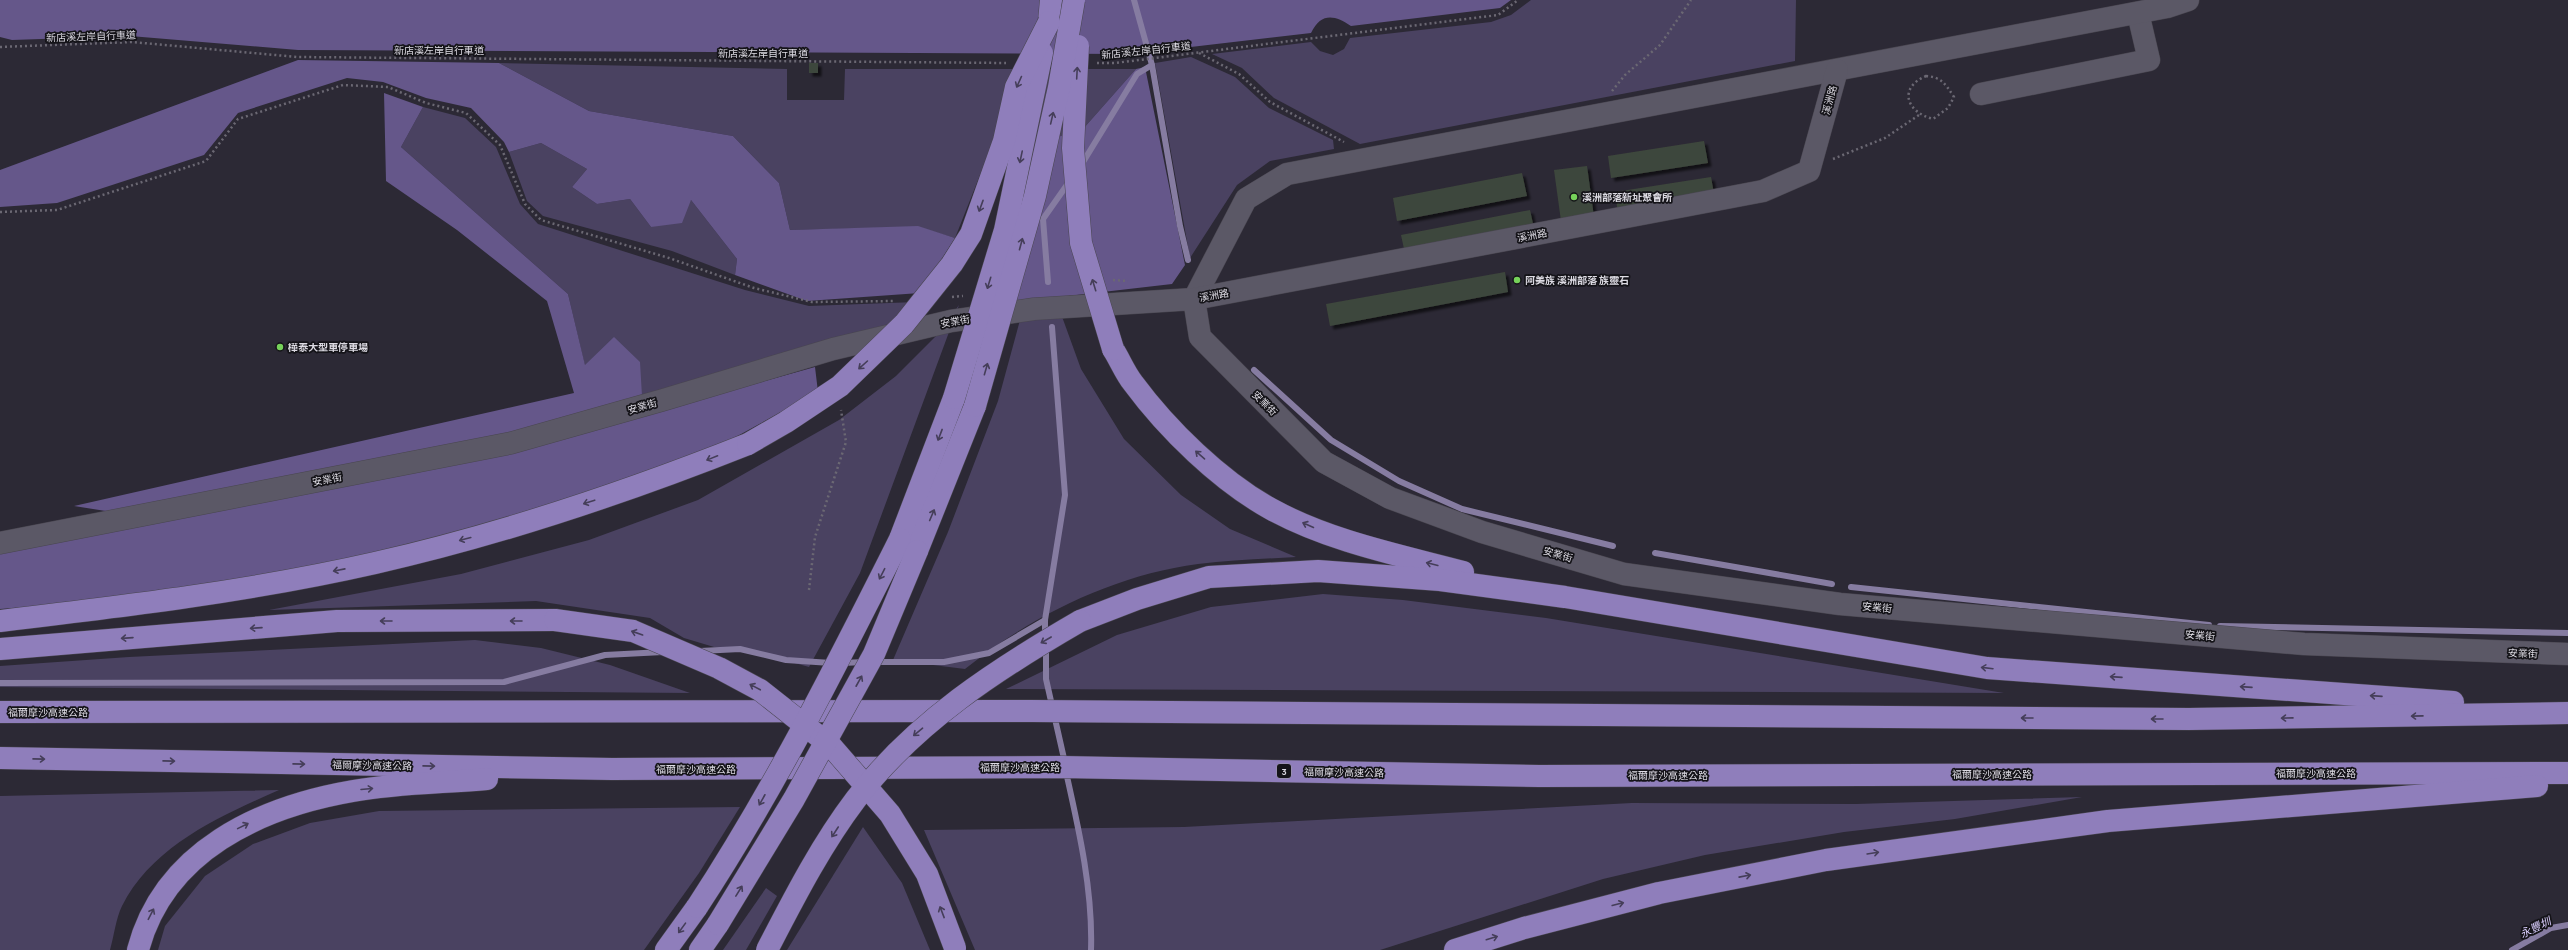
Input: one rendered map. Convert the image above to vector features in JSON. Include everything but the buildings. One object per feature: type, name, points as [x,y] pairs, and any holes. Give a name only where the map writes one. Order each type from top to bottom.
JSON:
[{"type":"highway","points":[[700,950],[718,924],[794,799],[874,654],[1005,230],[1049,22],[1052,0]]},
{"type":"highway","points":[[666,950],[724,866],[908,545],[975,406],[1035,196],[1059,87],[1074,0]]},
{"type":"highway","points":[[1079,0],[1073,148],[1081,243],[1113,349],[1132,383],[1191,447],[1226,478],[1271,509],[1319,530],[1382,551],[1565,597]]},
{"type":"highway","points":[[0,621],[116,607],[253,586],[376,563],[521,524],[658,480],[748,444],[786,422],[840,386],[904,324],[952,264],[973,227],[1004,141],[1016,87],[1049,22]]},
{"type":"highway","points":[[767,950],[803,880],[856,799],[912,737],[969,690],[1020,655],[1080,621],[1137,599],[1209,577],[1318,571],[1440,580],[1565,597],[1987,668],[2568,712]]},
{"type":"highway","points":[[0,648],[337,622],[555,620],[633,631],[719,668],[760,690],[832,746],[890,814],[927,874],[955,949]]},
{"type":"highway","name":"福爾摩沙高速公路","points":[[0,712],[1040,712],[2189,719],[2568,712]]},
{"type":"highway","name":"福爾摩沙高速公路","points":[[0,758],[612,769],[1062,767],[1539,776],[2568,773]]},
{"type":"highway","points":[[138,950],[143,930],[161,894],[192,859],[240,826],[301,802],[355,790],[612,769]]},
{"type":"highway","points":[[1455,950],[1524,928],[1659,893],[1826,860],[1930,844],[2108,821],[2568,783]]},
{"type":"street","name":"溪洲路","points":[[1194,299],[1246,199],[1286,174],[2138,13],[2167,7],[2188,0]]},
{"type":"street","points":[[1981,94],[2149,60],[2138,13]]},
{"type":"street","name":"溪洲路","points":[[1194,299],[1764,192],[1809,171],[1837,70]]},
{"type":"street","name":"安業街","points":[[0,543],[510,443],[664,400],[833,349],[951,321],[1034,309],[1194,299],[1200,337],[1324,462],[1390,498],[1475,530],[1624,574],[1840,604],[2304,644],[2568,654]]},
{"type":"path","name":"新店溪左岸自行車道","points":[[1091,63],[1115,64],[1498,15],[1518,0]]},
{"type":"path","points":[[1592,116],[1625,75],[1660,45],[1692,0]]},
{"type":"path","name":"新店溪左岸自行車道","points":[[0,47],[132,42],[297,57],[1012,63]]},
{"type":"path","points":[[1198,53],[1239,74],[1270,102],[1349,144],[1352,161]]},
{"type":"path","points":[[1926,76],[1937,77],[1945,83],[1954,97],[1948,108],[1932,119],[1919,115],[1910,103],[1909,91],[1915,81],[1926,76]]},
{"type":"path","points":[[0,212],[57,210],[206,161],[238,118],[343,85],[388,87],[426,103],[466,113],[500,145],[524,204],[541,220],[669,258],[754,288],[812,302],[900,300]]},
{"type":"path","points":[[1813,159],[1836,159],[1884,138],[1919,115]]},
{"type":"path","points":[[1106,281],[1120,279],[1136,283]]},
{"type":"path","points":[[947,298],[970,295]]},
{"type":"path","points":[[809,590],[815,538],[846,442],[840,404]]},
{"type":"shaded area","points":[[0,0],[1511,0],[1500,8],[1351,26],[1334,18],[1329,18],[1319,22],[1311,33],[1131,54],[298,50],[130,36],[12,40],[0,37]]},
{"type":"shaded area","points":[[1531,0],[1796,0],[1795,61],[1360,144],[1274,98],[1242,68],[1212,54],[1311,42],[1320,51],[1333,55],[1344,49],[1350,38],[1491,22],[1511,15]]},
{"type":"shaded area","points":[[1191,57],[1235,77],[1269,108],[1333,140],[1334,149],[1270,161],[1237,185],[1190,258],[1155,63]]},
{"type":"shaded area","points":[[298,60],[499,63],[589,111],[733,136],[779,183],[790,230],[918,226],[955,238],[920,293],[807,301],[735,275],[737,259],[691,200],[682,223],[651,227],[630,199],[597,204],[572,187],[587,169],[541,143],[509,152],[504,142],[471,108],[426,98],[383,82],[347,78],[238,113],[204,155],[57,203],[0,207],[0,170]]},
{"type":"shaded area","points":[[499,63],[787,69],[787,100],[844,100],[845,69],[1136,69],[1083,129],[1046,177],[982,170],[955,238],[918,227],[790,230],[779,183],[733,136],[589,111]]},
{"type":"shaded area","points":[[1145,67],[1185,265],[1172,284],[1016,302],[1055,138],[1083,129],[1136,69]]},
{"type":"shaded area","points":[[384,93],[423,107],[401,147],[568,294],[585,365],[614,337],[640,362],[642,396],[494,439],[112,512],[74,506],[574,393],[547,301],[457,230],[386,181]]},
{"type":"shaded area","points":[[423,107],[465,118],[496,147],[520,204],[538,224],[745,290],[809,306],[916,302],[890,333],[642,396],[585,366],[568,294],[401,147]]},
{"type":"shaded area","points":[[541,143],[587,169],[572,187],[597,204],[630,199],[651,227],[691,200],[737,259],[735,275],[672,251],[543,216],[527,201],[509,152]]},
{"type":"shaded area","points":[[1044,232],[1052,289],[1081,369],[1124,439],[1181,495],[1230,529],[1296,557],[1198,564],[1167,569],[1105,588],[1046,615],[1017,632],[965,669],[893,660],[948,532],[998,401]]},
{"type":"shaded area","points":[[959,305],[860,573],[809,667],[742,648],[714,647],[684,638],[650,618],[536,601],[269,610],[461,574],[589,540],[698,500],[839,420],[896,376],[939,333]]},
{"type":"shaded area","points":[[815,367],[818,392],[688,463],[381,555],[115,601],[0,609],[0,551],[505,454]]},
{"type":"shaded area","points":[[1323,594],[1403,600],[1546,618],[2004,693],[1006,689],[1117,635],[1211,607]]},
{"type":"shaded area","points":[[475,640],[541,648],[610,665],[690,693],[0,687],[0,666],[129,657]]},
{"type":"shaded area","points":[[279,790],[212,822],[190,835],[170,849],[151,866],[135,885],[122,906],[110,950],[0,950],[0,796]]},
{"type":"shaded area","points":[[2082,797],[1955,819],[1844,832],[1705,855],[1603,879],[1380,950],[975,950],[924,830],[1184,827],[1632,803],[1856,804]]},
{"type":"shaded area","points":[[740,807],[699,873],[644,950],[158,950],[165,926],[205,876],[253,844],[310,823],[379,811]]},
{"type":"shaded area","points":[[863,827],[902,883],[930,950],[787,950]]},
{"type":"shaded area","points":[[766,888],[777,896],[746,950],[723,950]]},
{"type":"waterway","points":[[1134,0],[1152,65],[1180,226],[1188,260]]},
{"type":"waterway","points":[[1080,167],[1137,74],[1152,65]]},
{"type":"waterway","points":[[1048,282],[1043,219],[1069,182]]},
{"type":"waterway","points":[[1045,637],[1045,620],[1065,495],[1052,327]]},
{"type":"waterway","points":[[1254,370],[1331,440],[1399,481],[1462,509],[1613,546]]},
{"type":"waterway","points":[[1655,553],[1832,584]]},
{"type":"waterway","points":[[1851,587],[2209,625]]},
{"type":"waterway","points":[[874,662],[944,662],[989,653],[1045,620]]},
{"type":"waterway","points":[[2220,626],[2568,633]]},
{"type":"waterway","points":[[1046,646],[1046,679],[1065,763]]},
{"type":"waterway","points":[[700,651],[740,649],[786,660],[831,663]]},
{"type":"waterway","points":[[0,683],[504,682],[605,655],[663,652]]},
{"type":"waterway","points":[[842,663],[865,662]]},
{"type":"waterway","points":[[1066,772],[1084,861],[1090,905],[1091,950]]},
{"type":"waterway","name":"永豐圳","points":[[2512,950],[2551,928],[2568,925]]},
{"type":"place","name":"溪洲部落新址聚會所","points":[[1574,197]]},
{"type":"place","name":"阿美族 溪洲部落 族靈石","points":[[1517,280]]},
{"type":"place","name":"樺泰大型車停車場","points":[[280,347]]}]
